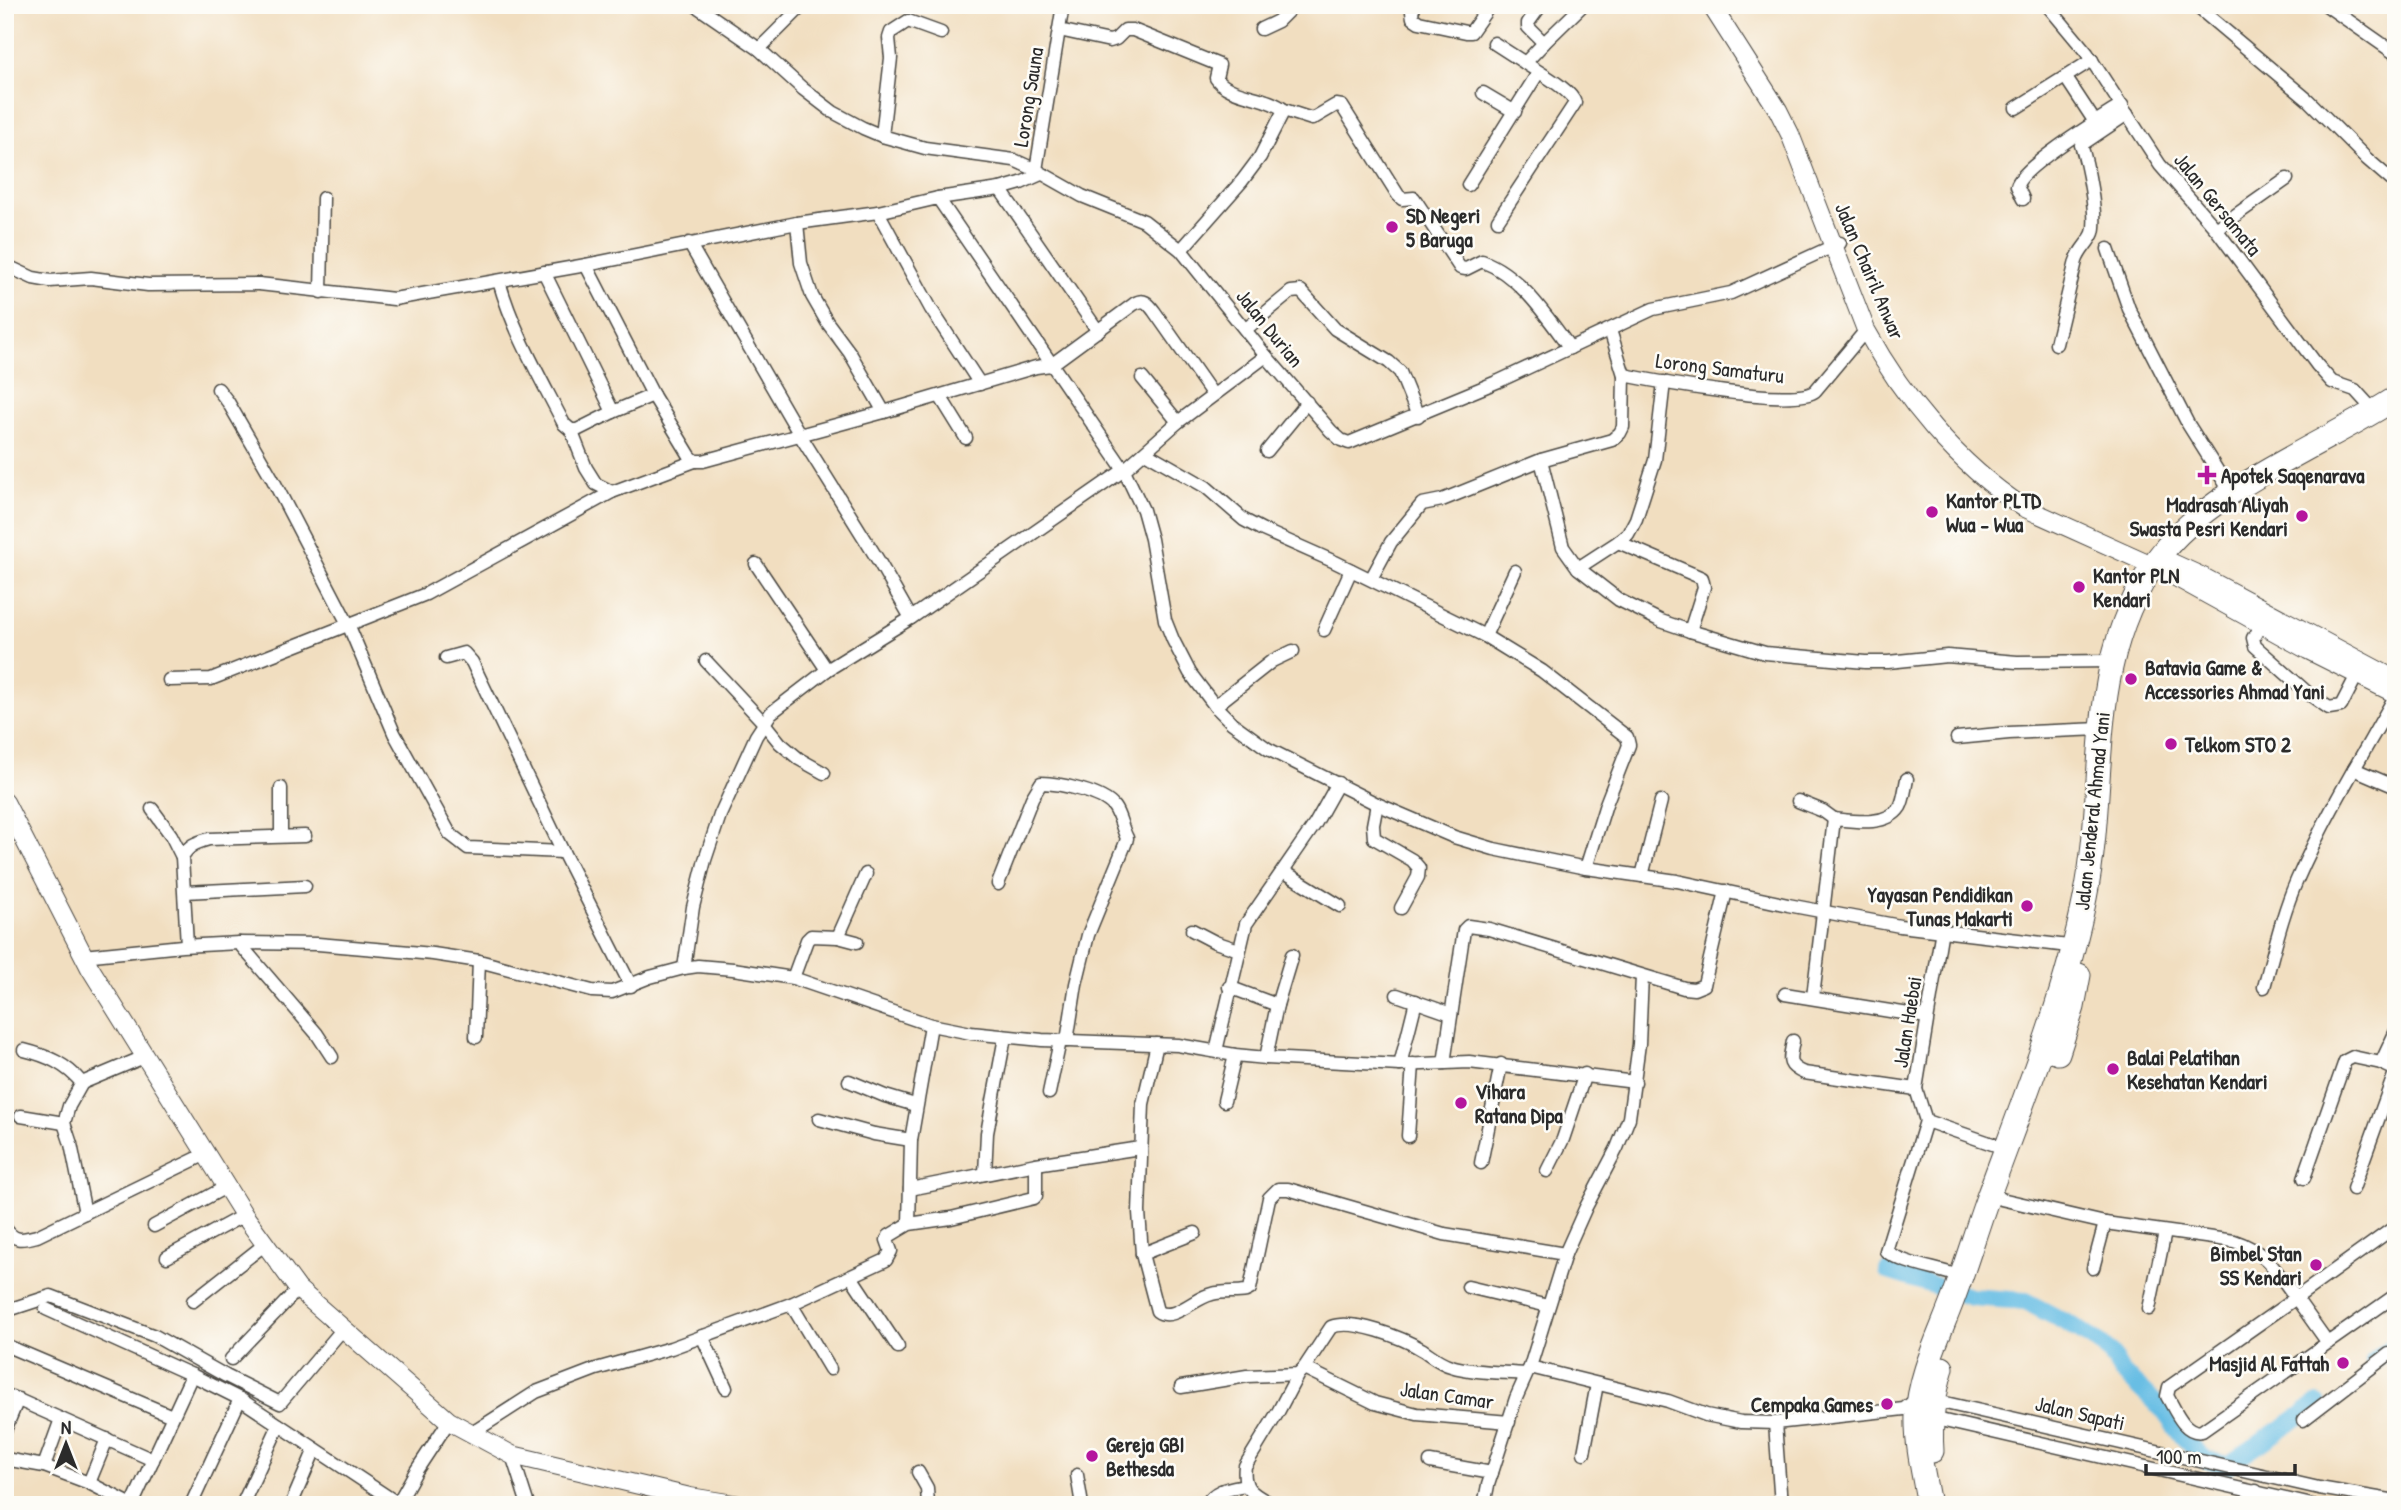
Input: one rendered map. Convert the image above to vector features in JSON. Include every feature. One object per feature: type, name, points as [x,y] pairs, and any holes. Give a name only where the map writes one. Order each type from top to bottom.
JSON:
[{"type":"highway","name":"Jalan Jenderal Ahmad Yani","points":[[1994,1198],[2052,1072],[2073,1007],[2081,919],[2089,874],[2101,729],[2111,661],[2123,622],[2162,563],[2215,516],[2384,413],[2396,398]]},
{"type":"highway","name":"Jalan Jenderal Ahmad Yani","points":[[1929,1505],[1918,1441],[1922,1408],[1938,1381],[1961,1292],[1994,1198],[2007,1149],[2095,903],[2103,857],[2112,722],[2121,661],[2131,627],[2176,536],[2232,494],[2384,413]]},
{"type":"highway","name":"Jalan Jenderal Ahmad Yani","points":[[1922,1408],[1931,1436],[1939,1505]]},
{"type":"main road","name":"Jalan Chairil Anwar","points":[[1711,5],[1778,110],[1790,134],[1873,334],[1916,396],[1963,449],[1991,475],[2043,513]]},
{"type":"main road","name":"Jalan Chairil Anwar","points":[[1717,5],[1794,128],[1866,330],[1914,403],[1942,437],[2007,497],[2162,563]]},
{"type":"main road","points":[[2162,563],[2261,624],[2396,694]]},
{"type":"main road","points":[[2162,563],[2396,680]]},
{"type":"main road","points":[[5,802],[83,956],[244,1215],[298,1289],[449,1421],[512,1455],[690,1497],[740,1505]]},
{"type":"street","name":"Jalan Durian","points":[[695,5],[759,49],[833,112],[882,136],[925,148],[1014,160],[1082,196],[1137,216],[1181,250],[1266,356],[1331,431],[1340,440],[1349,443],[1418,416],[1653,309],[1731,293],[1836,245]]},
{"type":"street","points":[[759,49],[803,5]]},
{"type":"street","name":"Lorong Sauna","points":[[1038,172],[1063,5]]},
{"type":"street","points":[[1261,29],[1278,21],[1294,5]]},
{"type":"street","points":[[1415,5],[1413,18],[1419,22],[1471,32],[1490,5]]},
{"type":"street","points":[[1541,5],[1528,27],[1544,43]]},
{"type":"street","points":[[1525,63],[1583,5]]},
{"type":"street","name":"Jalan Gersamata","points":[[2047,5],[2092,61],[2165,171],[2216,229],[2325,375],[2332,382],[2355,390],[2384,413]]},
{"type":"street","points":[[2195,5],[2322,112],[2367,159],[2396,184]]},
{"type":"street","points":[[2326,5],[2396,54]]},
{"type":"street","points":[[882,136],[891,58],[891,32],[908,21],[941,33]]},
{"type":"street","points":[[1059,30],[1110,41],[1125,30],[1133,30],[1219,65],[1216,78],[1223,85],[1312,119],[1336,105],[1342,106],[1398,195],[1402,199],[1413,198],[1460,268],[1465,269],[1482,261],[1506,274],[1538,305],[1570,348]]},
{"type":"street","points":[[1494,43],[1566,90],[1575,103],[1498,220]]},
{"type":"street","points":[[2016,108],[2092,61]]},
{"type":"street","points":[[1468,186],[1538,72]]},
{"type":"street","points":[[2066,78],[2095,122]]},
{"type":"street","points":[[1483,93],[1515,112]]},
{"type":"street","points":[[1181,250],[1260,157],[1284,110]]},
{"type":"street","points":[[2079,141],[2095,122],[2125,110]]},
{"type":"street","points":[[2023,199],[2017,186],[2021,178],[2040,160],[2079,141],[2125,110]]},
{"type":"street","points":[[2056,344],[2079,251],[2090,238],[2094,225],[2087,162],[2079,141]]},
{"type":"street","points":[[5,265],[33,278],[50,281],[91,278],[148,285],[259,284],[394,299],[586,265],[797,223],[877,212],[938,198],[1000,189],[1021,183],[1038,172]]},
{"type":"street","points":[[2216,229],[2287,179]]},
{"type":"street","points":[[1000,189],[1098,331]]},
{"type":"street","points":[[321,292],[323,198]]},
{"type":"street","points":[[938,198],[1124,470],[1143,510],[1165,620],[1190,673],[1214,706],[1268,749],[1377,804],[1474,844],[1900,926],[2078,947]]},
{"type":"street","points":[[877,212],[930,309],[980,384]]},
{"type":"street","points":[[797,223],[801,263],[812,296],[850,353],[884,412]]},
{"type":"street","points":[[689,243],[800,435],[911,618]]},
{"type":"street","points":[[2108,249],[2130,309],[2188,424],[2232,494]]},
{"type":"street","points":[[586,265],[653,395],[695,461]]},
{"type":"street","points":[[544,272],[613,412]]},
{"type":"street","points":[[499,281],[521,340],[564,424],[571,430],[586,468],[596,484],[612,492]]},
{"type":"street","points":[[1246,329],[1291,292],[1301,291],[1335,328],[1389,362],[1400,372],[1418,416]]},
{"type":"street","points":[[169,680],[211,679],[426,594],[612,492],[695,461],[800,435],[1051,365],[1142,300],[1147,301],[1213,395]]},
{"type":"street","points":[[1371,579],[1391,542],[1422,504],[1442,500],[1541,460],[1617,437],[1623,427],[1624,376],[1610,330]]},
{"type":"street","name":"Lorong Samaturu","points":[[1624,376],[1768,396],[1808,396],[1866,330]]},
{"type":"street","points":[[684,968],[705,860],[720,815],[763,722],[771,713],[827,670],[911,618],[1124,470],[1178,422],[1266,356]]},
{"type":"street","points":[[1142,378],[1178,422]]},
{"type":"street","points":[[1578,568],[1628,534],[1636,519],[1652,472],[1659,439],[1664,382]]},
{"type":"street","points":[[218,389],[272,478],[348,624],[394,733],[416,776],[457,841],[468,848],[563,852]]},
{"type":"street","points":[[571,430],[586,426],[653,395]]},
{"type":"street","points":[[940,396],[966,438]]},
{"type":"street","points":[[1267,451],[1307,402]]},
{"type":"street","points":[[1145,452],[1206,487],[1244,520],[1351,569],[1485,636],[1559,682],[1617,728],[1629,740],[1586,867]]},
{"type":"street","points":[[1541,460],[1563,547],[1578,568],[1619,600],[1661,621],[1765,653],[1865,662],[1947,656],[2017,663],[2111,661]]},
{"type":"street","points":[[1618,542],[1702,578],[1704,587],[1690,631]]},
{"type":"street","points":[[756,564],[827,670]]},
{"type":"street","points":[[1324,630],[1351,569]]},
{"type":"street","points":[[1485,636],[1515,572]]},
{"type":"street","points":[[2261,624],[2253,638],[2255,646],[2329,708],[2341,706],[2357,675]]},
{"type":"street","points":[[1214,706],[1272,661],[1293,651]]},
{"type":"street","points":[[446,657],[464,653],[472,663],[631,986]]},
{"type":"street","points":[[706,661],[789,751],[824,773]]},
{"type":"street","points":[[2264,987],[2296,881],[2396,694]]},
{"type":"street","points":[[1957,738],[2101,729]]},
{"type":"street","points":[[2354,769],[2396,787]]},
{"type":"street","points":[[1798,801],[1823,811],[1834,819],[1865,823],[1895,812],[1901,803],[1907,779]]},
{"type":"street","points":[[998,884],[1032,798],[1041,783],[1094,794],[1112,804],[1127,838],[1088,935],[1049,1093]]},
{"type":"street","points":[[1216,1051],[1246,924],[1315,824],[1338,783]]},
{"type":"street","points":[[281,788],[281,836]]},
{"type":"street","points":[[1642,876],[1661,801]]},
{"type":"street","points":[[1377,804],[1373,825],[1374,838],[1412,860],[1419,868],[1418,877],[1401,908]]},
{"type":"street","points":[[152,809],[171,835],[182,857],[187,946]]},
{"type":"street","points":[[1813,997],[1834,819]]},
{"type":"street","points":[[182,857],[194,843],[209,839],[305,836]]},
{"type":"street","points":[[1283,871],[1340,906]]},
{"type":"street","points":[[838,937],[866,874]]},
{"type":"street","points":[[185,892],[305,886]]},
{"type":"street","points":[[1444,1063],[1464,930],[1471,925],[1694,989],[1704,985],[1726,891]]},
{"type":"street","points":[[1192,929],[1215,942],[1239,950]]},
{"type":"street","name":"Jalan Haebai","points":[[1926,1121],[1916,1089],[1942,929]]},
{"type":"street","points":[[793,978],[807,940],[811,936],[838,937],[857,942]]},
{"type":"street","points":[[83,956],[128,950],[239,943],[318,944],[480,961],[592,991],[612,992],[650,977],[698,966],[793,978],[931,1026],[1006,1037],[1157,1044],[1266,1058],[1406,1064],[1502,1064],[1635,1082]]},
{"type":"street","points":[[239,943],[317,1034],[332,1057]]},
{"type":"street","points":[[1266,1058],[1277,1004],[1292,955]]},
{"type":"street","points":[[476,1037],[480,961]]},
{"type":"street","points":[[1484,1505],[1508,1422],[1528,1371],[1565,1254],[1629,1118],[1635,1082],[1642,976]]},
{"type":"street","points":[[1230,987],[1277,1004]]},
{"type":"street","points":[[1785,994],[1927,1017]]},
{"type":"street","points":[[1397,995],[1451,1014]]},
{"type":"street","points":[[1408,1136],[1406,1064],[1416,1000]]},
{"type":"street","points":[[909,1224],[911,1139],[931,1026]]},
{"type":"street","points":[[2381,1063],[2396,1031]]},
{"type":"street","points":[[985,1174],[987,1133],[1006,1037]]},
{"type":"street","points":[[1793,1041],[1789,1062],[1804,1073],[1916,1089]]},
{"type":"street","points":[[1157,1044],[1143,1104],[1139,1212],[1142,1254],[1160,1313],[1170,1315],[1214,1293],[1246,1292],[1252,1285],[1269,1198],[1278,1189],[1288,1189],[1444,1234],[1565,1254]]},
{"type":"street","points":[[24,1050],[59,1062],[82,1083]]},
{"type":"street","points":[[1224,1101],[1235,1055]]},
{"type":"street","points":[[85,1213],[64,1123],[69,1106],[82,1083],[144,1057]]},
{"type":"street","points":[[2304,1178],[2344,1061],[2353,1057],[2381,1063],[2396,1070],[2353,1189]]},
{"type":"street","points":[[1481,1163],[1502,1064]]},
{"type":"street","points":[[1548,1171],[1563,1139],[1585,1074]]},
{"type":"street","points":[[849,1081],[915,1105]]},
{"type":"street","points":[[21,1116],[64,1123]]},
{"type":"street","points":[[819,1119],[874,1134],[911,1139]]},
{"type":"street","points":[[1961,1292],[1938,1268],[1895,1258],[1886,1251],[1926,1121],[2007,1149]]},
{"type":"street","points":[[910,1189],[1036,1164],[1140,1148]]},
{"type":"street","points":[[5,1228],[12,1238],[21,1241],[206,1154]]},
{"type":"street","points":[[472,1433],[536,1392],[596,1369],[702,1336],[791,1304],[852,1278],[886,1261],[891,1251],[887,1240],[889,1236],[909,1224],[951,1218],[1034,1198],[1036,1164]]},
{"type":"street","points":[[155,1226],[226,1187]]},
{"type":"street","points":[[1994,1198],[2105,1223],[2234,1241],[2252,1247],[2270,1263],[2328,1343]]},
{"type":"street","points":[[167,1257],[244,1215]]},
{"type":"street","points":[[2093,1268],[2105,1223]]},
{"type":"street","points":[[2396,1226],[2169,1387],[2167,1396],[2183,1423],[2196,1432],[2202,1431],[2396,1295]]},
{"type":"street","points":[[2149,1309],[2165,1232]]},
{"type":"street","points":[[1142,1254],[1195,1233]]},
{"type":"street","points":[[193,1301],[264,1245]]},
{"type":"street","points":[[852,1278],[898,1347]]},
{"type":"street","points":[[1468,1287],[1548,1306]]},
{"type":"street","points":[[232,1359],[298,1289]]},
{"type":"street","points":[[5,1311],[51,1296],[155,1336],[280,1403],[342,1330]]},
{"type":"street","points":[[791,1304],[830,1369]]},
{"type":"street","points":[[46,1309],[240,1399],[397,1504],[449,1421]]},
{"type":"street","points":[[1273,1505],[1250,1492],[1244,1476],[1245,1466],[1301,1371],[1331,1327],[1343,1324],[1401,1339],[1454,1367],[1528,1371],[1597,1384],[1668,1401],[1706,1415],[1730,1420],[1775,1423],[1922,1408]]},
{"type":"street","points":[[702,1336],[726,1388]]},
{"type":"street","points":[[5,1345],[172,1416]]},
{"type":"street","points":[[2303,1420],[2394,1353]]},
{"type":"street","points":[[1181,1387],[1247,1376],[1301,1371]]},
{"type":"street","name":"Jalan Camar","points":[[1301,1371],[1376,1403],[1417,1414],[1508,1422]]},
{"type":"street","points":[[5,1459],[44,1466],[89,1483],[132,1505],[192,1375]]},
{"type":"street","points":[[1584,1453],[1597,1384]]},
{"type":"street","points":[[5,1430],[11,1396],[153,1460]]},
{"type":"street","points":[[191,1505],[240,1399]]},
{"type":"street","name":"Jalan Sapati","points":[[1922,1408],[2396,1501]]},
{"type":"street","name":"Jalan Sapati","points":[[1922,1408],[2314,1505]]},
{"type":"street","points":[[44,1466],[61,1419]]},
{"type":"street","points":[[1775,1423],[1781,1505]]},
{"type":"street","points":[[242,1505],[279,1425]]},
{"type":"street","points":[[89,1483],[107,1439]]},
{"type":"street","points":[[291,1505],[315,1449]]},
{"type":"street","points":[[512,1455],[528,1505]]},
{"type":"street","points":[[1430,1462],[1492,1474]]},
{"type":"street","points":[[918,1472],[927,1488],[928,1505]]},
{"type":"street","points":[[1077,1475],[1082,1505]]},
{"type":"street","points":[[1206,1505],[1212,1495],[1223,1489],[1246,1485]]},
{"type":"street","points":[[2314,1505],[2319,1488]]},
{"type":"street","points":[[2246,1505],[2256,1491]]},
{"type":"waterway","points":[[1888,1271],[1971,1297],[2025,1301],[2069,1324],[2110,1352],[2121,1371],[2163,1410],[2181,1435],[2206,1460],[2228,1465],[2318,1404]]},
{"type":"waterway","points":[[2374,1361],[2396,1344]]},
{"type":"place","name":"SD Negeri 5 Baruga","points":[[1392,227]]},
{"type":"place","name":"Apotek Saqenarava","points":[[2207,475]]},
{"type":"place","name":"Kantor PLTD Wua - Wua","points":[[1932,512]]},
{"type":"place","name":"Madrasah Aliyah Swasta Pesri Kendari","points":[[2302,516]]},
{"type":"place","name":"Kantor PLN Kendari","points":[[2079,587]]},
{"type":"place","name":"Batavia Game & Accessories Ahmad Yani","points":[[2131,679]]},
{"type":"place","name":"Telkom STO 2","points":[[2171,744]]},
{"type":"place","name":"Yayasan Pendidikan Tunas Makarti","points":[[2027,906]]},
{"type":"place","name":"Balai Pelatihan Kesehatan Kendari","points":[[2113,1069]]},
{"type":"place","name":"Vihara Ratana Dipa","points":[[1461,1103]]},
{"type":"place","name":"Bimbel Stan SS Kendari","points":[[2316,1265]]},
{"type":"place","name":"Masjid Al Fattah","points":[[2343,1363]]},
{"type":"place","name":"Cempaka Games","points":[[1887,1404]]},
{"type":"place","name":"Gereja GBI Bethesda","points":[[1092,1456]]}]
